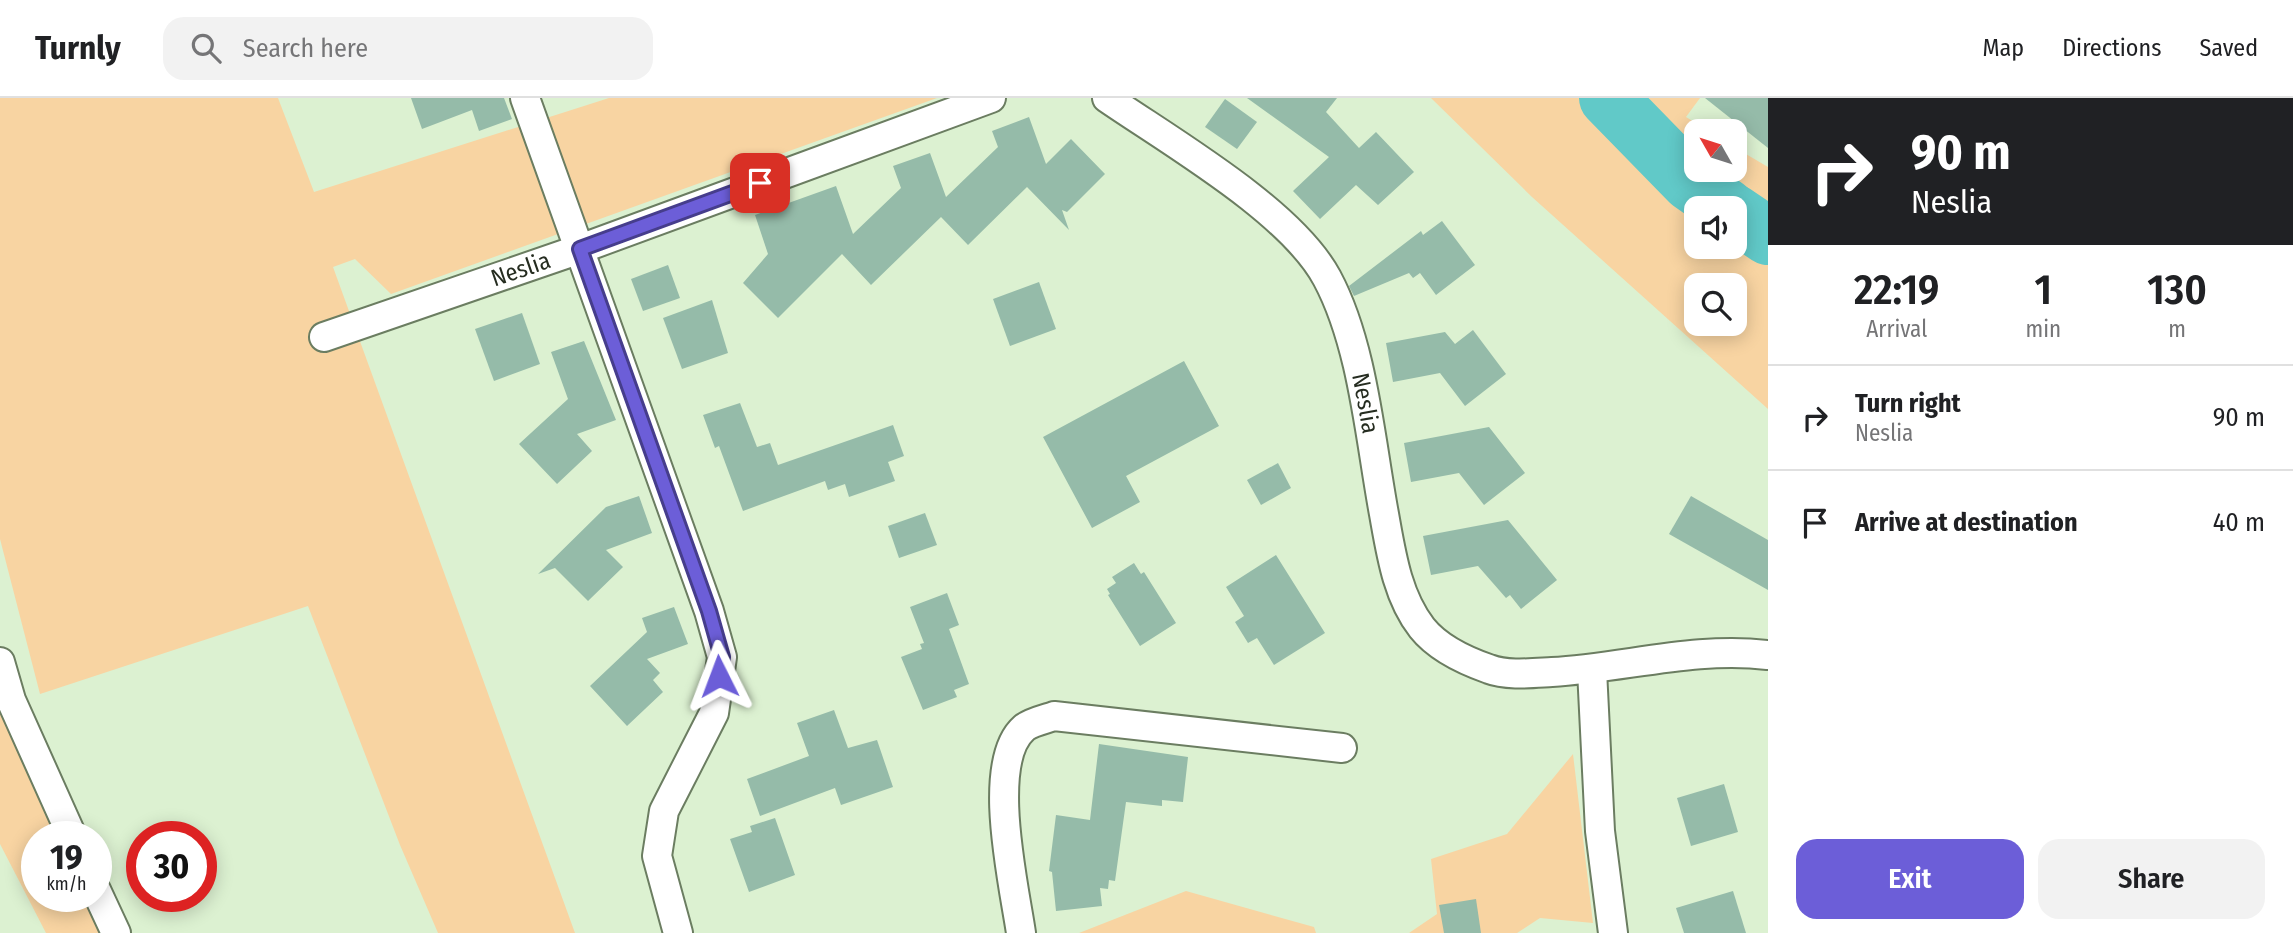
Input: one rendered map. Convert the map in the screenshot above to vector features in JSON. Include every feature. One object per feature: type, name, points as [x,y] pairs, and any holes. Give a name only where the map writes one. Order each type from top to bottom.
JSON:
[{"type":"street","points":[[525,98],[709,611],[722,657],[714,713],[664,811],[657,856],[678,933]]},
{"type":"street","name":"Neslia","points":[[324,337],[580,249],[991,98]]},
{"type":"street","name":"Neslia","points":[[1107,98],[1237,188],[1295,234],[1327,277],[1351,338],[1390,551],[1401,592],[1422,629],[1447,650],[1492,671],[1530,674],[1592,670],[1712,652],[1768,655]]},
{"type":"street","points":[[0,662],[11,700],[65,821]]},
{"type":"street","points":[[1592,670],[1600,831],[1613,933]]},
{"type":"street","points":[[1021,933],[1002,789],[1009,750],[1025,727],[1054,716],[1342,748]]},
{"type":"street","points":[[106,912],[116,933]]},
{"type":"shaded area","points":[[0,98],[278,98],[314,192],[609,98],[937,98],[391,294],[355,259],[333,267],[575,933],[438,933],[400,845],[308,606],[40,694],[0,539]]},
{"type":"shaded area","points":[[1431,98],[1700,98],[1686,117],[1689,119],[1684,119],[1684,182],[1747,182],[1747,155],[1768,167],[1768,409],[1687,336],[1747,336],[1747,273],[1684,273],[1684,334],[1532,197]]},
{"type":"shaded area","points":[[0,700],[15,747],[54,821],[21,821],[21,885],[0,844]]},
{"type":"shaded area","points":[[1573,754],[1593,923],[1540,918],[1517,933],[1409,933],[1437,914],[1431,859],[1507,834]]},
{"type":"shaded area","points":[[1186,891],[1314,927],[1316,933],[1079,933]]},
{"type":"shaded area","points":[[35,912],[102,912],[113,933],[46,933]]},
{"type":"building","points":[[411,98],[504,98],[512,119],[479,131],[472,110],[422,129]]},
{"type":"building","points":[[1247,98],[1337,98],[1326,112],[1359,148],[1376,132],[1414,172],[1378,205],[1356,185],[1320,219],[1293,191],[1329,157]]},
{"type":"building","points":[[1705,98],[1768,98],[1768,148],[1747,131],[1747,119],[1731,119]]},
{"type":"building","points":[[1225,99],[1257,122],[1237,149],[1205,127]]},
{"type":"building","points":[[1029,117],[1046,164],[1071,139],[1105,174],[1067,212],[1062,210],[1069,230],[1027,187],[968,245],[941,217],[871,285],[842,254],[778,318],[743,283],[768,254],[755,215],[836,186],[853,234],[901,188],[893,166],[930,153],[946,197],[998,147],[992,131]]},
{"type":"building","points":[[1442,221],[1475,265],[1436,295],[1420,273],[1413,278],[1409,273],[1354,296],[1349,286],[1421,231],[1423,235]]},
{"type":"building","points":[[668,265],[680,298],[643,311],[631,279]]},
{"type":"building","points":[[1039,282],[1056,329],[1010,346],[993,299]]},
{"type":"building","points":[[712,300],[728,353],[682,369],[663,318]]},
{"type":"building","points":[[522,313],[540,364],[494,381],[475,329]]},
{"type":"building","points":[[1473,330],[1506,374],[1465,406],[1440,373],[1393,382],[1386,343],[1445,332],[1455,344]]},
{"type":"building","points":[[584,341],[616,420],[577,434],[592,451],[557,484],[519,444],[568,399],[551,352]]},
{"type":"building","points":[[1184,361],[1219,426],[1126,476],[1140,502],[1092,528],[1043,437]]},
{"type":"building","points":[[740,403],[757,447],[770,443],[778,465],[893,425],[904,456],[888,462],[895,481],[849,497],[845,484],[828,490],[825,481],[743,511],[719,446],[715,448],[703,415]]},
{"type":"building","points":[[1489,427],[1525,473],[1484,505],[1459,473],[1411,482],[1404,443]]},
{"type":"building","points":[[1278,463],[1291,488],[1261,505],[1247,480]]},
{"type":"building","points":[[639,496],[652,533],[606,550],[623,567],[588,601],[555,568],[538,574],[606,507]]},
{"type":"building","points":[[1691,496],[1768,540],[1768,590],[1669,534]]},
{"type":"building","points":[[925,513],[937,545],[899,558],[888,526]]},
{"type":"building","points":[[1508,520],[1557,580],[1521,609],[1510,595],[1506,598],[1478,566],[1431,575],[1423,536]]},
{"type":"building","points":[[1276,555],[1325,633],[1274,665],[1257,638],[1248,643],[1235,622],[1244,616],[1226,587]]},
{"type":"building","points":[[1134,563],[1141,574],[1144,572],[1176,623],[1140,646],[1108,595],[1110,594],[1107,589],[1116,583],[1112,577]]},
{"type":"building","points":[[947,593],[959,625],[949,629],[969,684],[954,690],[957,697],[923,710],[901,657],[922,649],[920,644],[924,643],[910,607]]},
{"type":"building","points":[[674,607],[688,644],[647,659],[660,673],[653,680],[663,692],[627,726],[590,686],[647,632],[642,618]]},
{"type":"building","points":[[834,710],[848,748],[877,740],[893,787],[841,805],[835,788],[760,816],[747,779],[809,756],[797,723]]},
{"type":"building","points":[[1099,744],[1188,757],[1183,802],[1162,800],[1162,806],[1126,802],[1115,881],[1109,880],[1108,889],[1100,888],[1102,906],[1056,911],[1052,872],[1049,871],[1056,815],[1090,820]]},
{"type":"building","points":[[1724,784],[1738,832],[1691,846],[1677,798]]},
{"type":"building","points":[[775,818],[795,875],[749,892],[730,839],[752,832],[750,826]]},
{"type":"building","points":[[1733,891],[1746,933],[1684,933],[1676,908]]},
{"type":"building","points":[[1476,899],[1481,933],[1444,933],[1439,905]]},
{"type":"waterway","points":[[1608,98],[1690,182],[1710,196]]},
{"type":"waterway","points":[[1747,222],[1768,236]]},
{"type":"route","points":[[719,676],[722,657],[709,611],[580,249],[760,183]]}]
